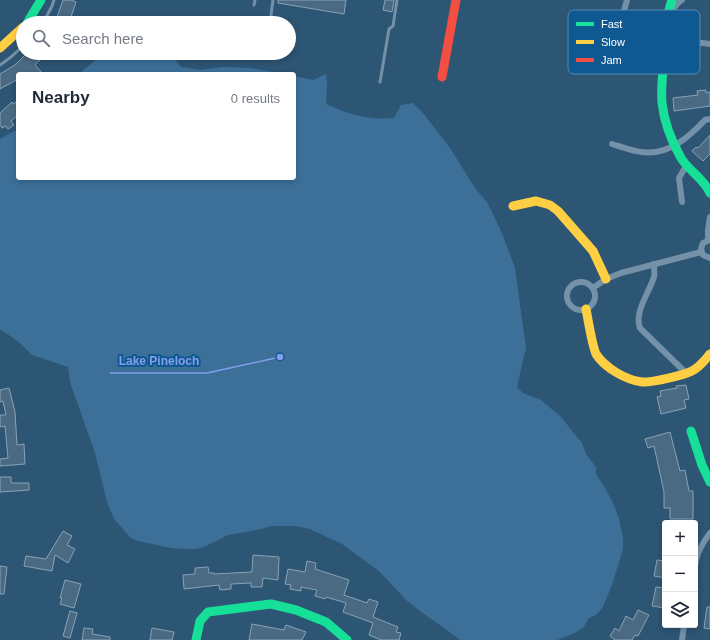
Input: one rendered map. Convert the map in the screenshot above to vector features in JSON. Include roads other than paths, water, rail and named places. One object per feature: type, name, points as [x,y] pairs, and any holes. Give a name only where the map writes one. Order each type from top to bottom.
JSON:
[{"type":"street","points":[[32,16],[41,0]]},
{"type":"street","points":[[442,78],[456,0]]},
{"type":"street","points":[[624,10],[627,0]]},
{"type":"street","points":[[669,10],[672,0]]},
{"type":"street","points":[[672,10],[682,0]]},
{"type":"street","points":[[0,48],[16,36]]},
{"type":"street","points":[[700,43],[710,44]]},
{"type":"street","points":[[663,74],[662,104],[674,145],[686,166],[709,188],[710,193]]},
{"type":"street","points":[[612,144],[643,152],[659,152],[684,141],[705,120],[710,119]]},
{"type":"street","points":[[682,202],[679,178],[686,166]]},
{"type":"street","points":[[514,206],[536,201],[550,206],[558,211],[593,251],[606,279]]},
{"type":"street","points":[[710,217],[708,230],[709,240],[701,246],[701,252],[705,257],[710,258]]},
{"type":"street","points":[[593,288],[606,279],[621,273],[701,252]]},
{"type":"street","points":[[654,264],[654,275],[645,298],[638,323],[640,328],[686,373]]},
{"type":"street","points":[[578,282],[585,282],[593,288],[595,298],[586,309],[580,310],[571,305],[567,296],[574,284],[578,282]]},
{"type":"street","points":[[586,309],[596,353],[612,370],[631,379],[642,382],[651,382],[686,373],[692,371],[703,363],[710,354]]},
{"type":"street","points":[[691,431],[702,465],[710,482]]},
{"type":"street","points":[[697,556],[701,544],[710,533]]},
{"type":"street","points":[[196,640],[201,618],[208,612],[271,604],[296,610],[326,622],[347,640]]},
{"type":"street","points":[[682,640],[684,628]]},
{"type":"lane","points":[[47,16],[54,0]]},
{"type":"lane","points":[[254,5],[255,0]]},
{"type":"lane","points":[[271,16],[273,0]]},
{"type":"lane","points":[[380,82],[389,29],[393,26],[397,0]]},
{"type":"lane","points":[[0,65],[16,52]]},
{"type":"water","points":[[96,60],[176,60],[181,67],[201,70],[222,67],[251,68],[272,72],[81,72]]},
{"type":"water","points":[[326,74],[326,104],[359,116],[394,118],[401,105],[413,103],[423,113],[450,148],[475,188],[487,202],[502,233],[515,268],[526,348],[517,387],[523,393],[541,400],[561,417],[582,443],[586,454],[596,467],[596,474],[613,503],[619,518],[623,539],[623,549],[612,585],[603,607],[597,614],[588,619],[584,627],[575,633],[557,640],[460,640],[406,600],[380,572],[342,544],[310,529],[296,526],[272,526],[228,535],[197,549],[171,548],[138,541],[131,538],[114,519],[107,502],[95,453],[70,382],[68,367],[32,355],[20,343],[0,329],[0,139],[16,130],[16,180],[296,180],[296,76],[313,80]]},
{"type":"place","name":"Lake Pineloch","points":[[280,357]]}]
